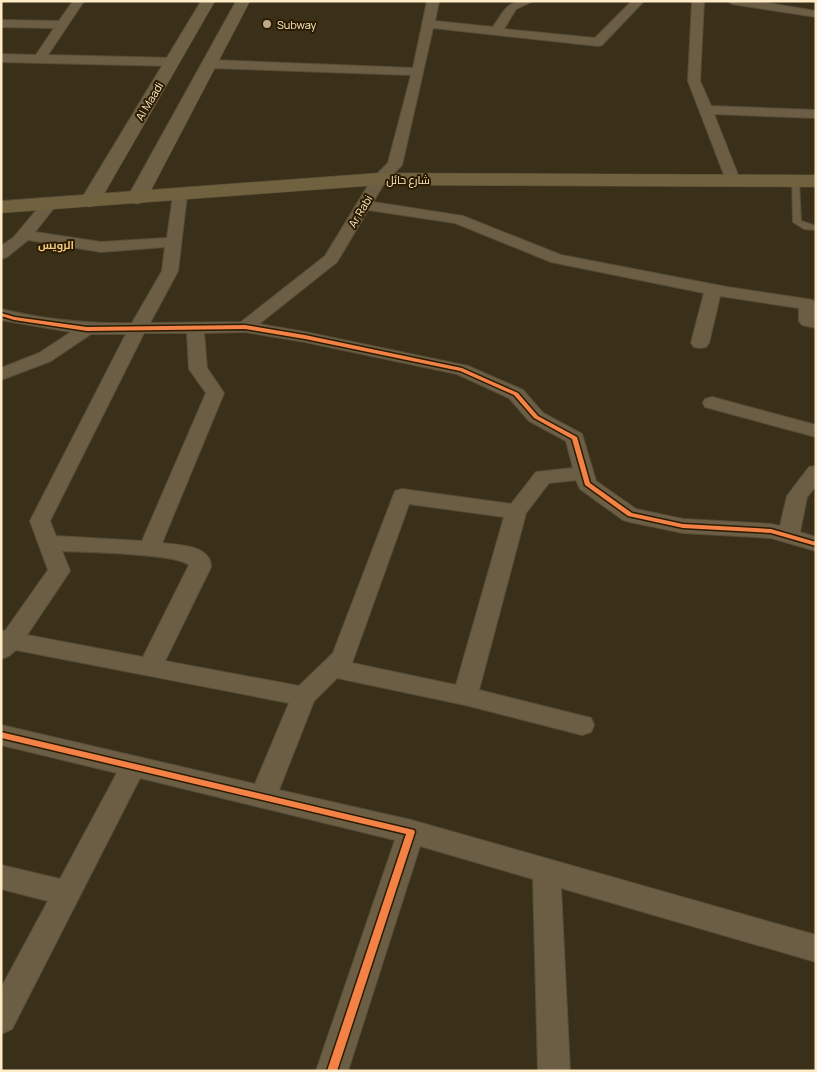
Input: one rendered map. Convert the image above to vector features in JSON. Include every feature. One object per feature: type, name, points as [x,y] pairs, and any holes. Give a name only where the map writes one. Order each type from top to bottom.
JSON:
[{"type":"main road","name":"شارع حائل","points":[[1,207],[379,179],[816,181]]},
{"type":"main road","points":[[11,188],[148,180]]},
{"type":"street","points":[[39,59],[79,1]]},
{"type":"street","name":"Al Maadi","points":[[90,201],[208,1]]},
{"type":"street","points":[[137,198],[244,1]]},
{"type":"street","name":"Ar Rabi","points":[[245,327],[331,259],[379,179],[395,165],[433,1]]},
{"type":"street","points":[[496,32],[512,7],[528,1]]},
{"type":"street","points":[[428,24],[598,42],[639,1]]},
{"type":"street","points":[[698,1],[694,81],[734,180]]},
{"type":"street","points":[[732,1],[816,14]]},
{"type":"street","points":[[1,23],[62,25]]},
{"type":"street","points":[[1,58],[172,62]]},
{"type":"street","points":[[210,64],[418,72]]},
{"type":"street","points":[[706,110],[816,114]]},
{"type":"street","points":[[180,195],[170,271],[137,330],[40,521],[60,571],[4,643],[150,667],[304,696]]},
{"type":"street","points":[[4,250],[23,235],[48,204]]},
{"type":"street","points":[[364,205],[458,219],[557,259],[713,290],[807,304],[808,321],[816,323]]},
{"type":"street","points":[[23,235],[101,247],[174,242]]},
{"type":"street","points":[[700,343],[713,290]]},
{"type":"street","points":[[1,314],[14,318],[87,329],[137,330],[245,327],[462,370],[516,394],[536,417],[575,438],[587,484],[630,515],[683,526],[771,531],[816,544]]},
{"type":"street","points":[[149,549],[215,393],[198,369],[195,328]]},
{"type":"street","points":[[1,375],[45,357],[87,329]]},
{"type":"street","points":[[712,403],[816,431]]},
{"type":"street","points":[[789,536],[797,496],[816,472]]},
{"type":"street","points":[[465,696],[516,512],[543,476],[584,473]]},
{"type":"street","points":[[263,797],[304,696],[343,658],[402,496],[516,512]]},
{"type":"street","points":[[49,543],[149,549],[193,556],[200,562],[200,567],[150,667]]},
{"type":"street","points":[[333,668],[465,696],[582,725]]},
{"type":"street","points":[[1,735],[411,832],[816,949]]},
{"type":"street","points":[[1,1019],[134,766]]},
{"type":"street","points":[[332,1071],[411,832]]},
{"type":"street","points":[[547,871],[554,1071]]},
{"type":"street","points":[[1,877],[67,893]]},
{"type":"lane","points":[[795,180],[797,222],[807,227],[816,228]]},
{"type":"cycle path","points":[[1,314],[14,318],[87,329],[245,327],[305,337],[462,370],[516,394],[536,417],[575,438],[587,484],[630,515],[683,526],[771,531],[816,544]]},
{"type":"cycle path","points":[[1,735],[411,832],[332,1071]]},
{"type":"place","name":"Subway","points":[[267,24]]},
{"type":"district","name":"الرويس","points":[[56,244]]}]
